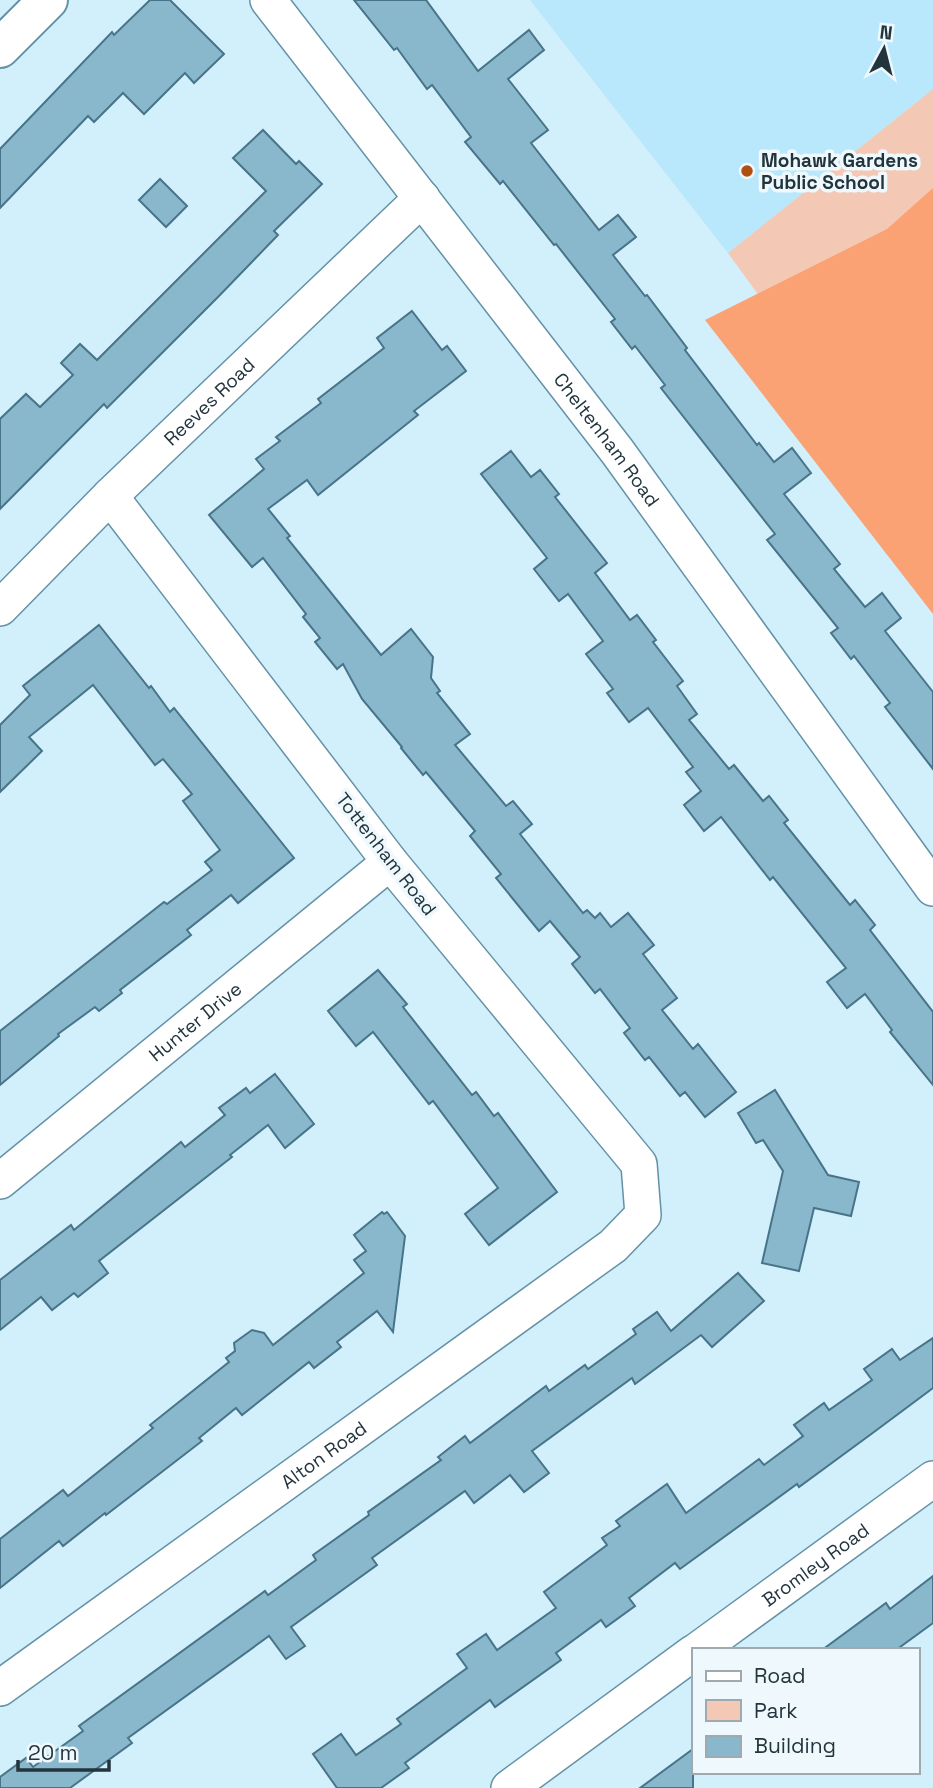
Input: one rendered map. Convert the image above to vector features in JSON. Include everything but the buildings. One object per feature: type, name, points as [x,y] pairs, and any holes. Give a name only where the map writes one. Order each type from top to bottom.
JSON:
[{"type":"street","points":[[0,48],[48,0]]},
{"type":"street","name":"Cheltenham Road","points":[[268,0],[617,451],[933,888]]},
{"type":"street","name":"Reeves Road","points":[[0,608],[110,496],[422,198]]},
{"type":"street","name":"Tottenham Road","points":[[110,496],[390,862],[639,1164],[643,1215]]},
{"type":"street","name":"Hunter Drive","points":[[0,1181],[390,862]]},
{"type":"street","name":"Alton Road","points":[[0,1688],[613,1245],[643,1215]]},
{"type":"street","name":"Bromley Road","points":[[701,1648],[933,1479]]},
{"type":"street","points":[[509,1788],[692,1654]]},
{"type":"shaded area","name":"Mohawk Gardens Public School","points":[[530,0],[933,0],[933,89],[728,253]]},
{"type":"shaded area","points":[[933,188],[933,614],[705,320],[887,229]]},
{"type":"green space","points":[[933,89],[933,537],[728,253]]},
{"type":"place","name":"Mohawk Gardens Public School","points":[[747,171]]}]
